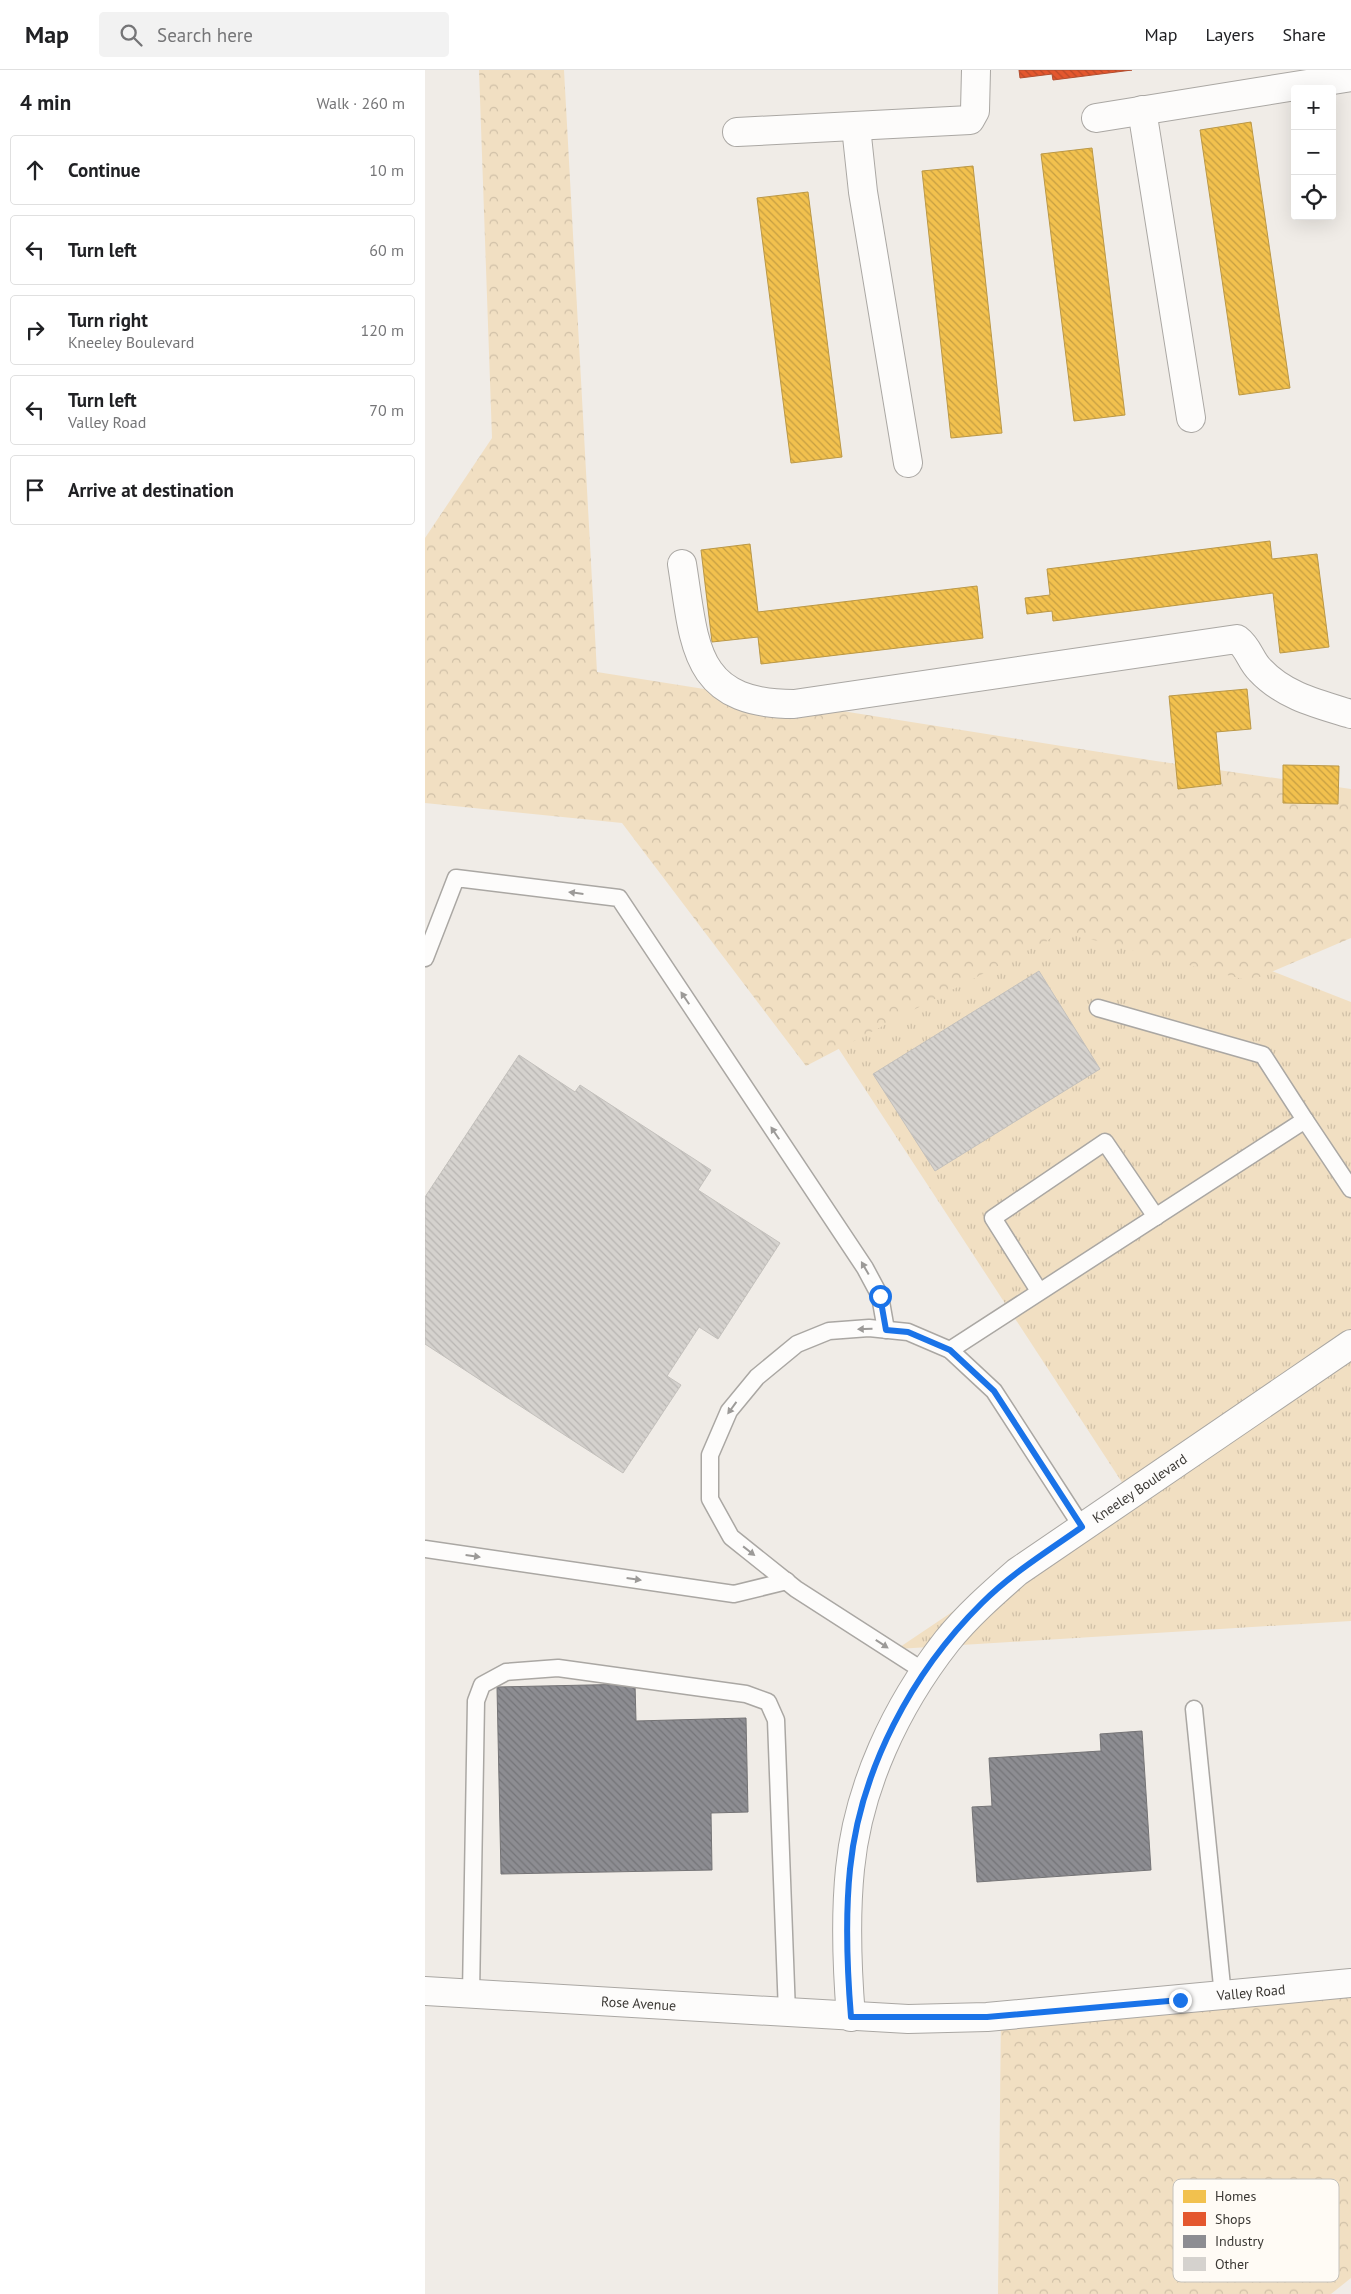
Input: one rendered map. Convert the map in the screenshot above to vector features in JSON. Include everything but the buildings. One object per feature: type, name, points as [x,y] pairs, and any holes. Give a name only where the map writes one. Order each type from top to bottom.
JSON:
[{"type":"street","points":[[737,132],[970,120],[975,111],[976,70]]},
{"type":"street","points":[[1096,118],[1351,77]]},
{"type":"street","points":[[1142,110],[1191,418]]},
{"type":"street","points":[[856,127],[863,192],[908,463]]},
{"type":"street","points":[[682,564],[695,644],[703,664],[717,681],[731,691],[751,699],[777,704],[803,703],[1187,644],[1237,639],[1245,645],[1257,668],[1273,684],[1301,698],[1351,714]]},
{"type":"street","name":"Kneeley Boulevard","points":[[851,2017],[846,1955],[850,1869],[855,1834],[868,1785],[885,1743],[914,1687],[948,1640],[983,1602],[1017,1572],[1351,1344]]},
{"type":"street","name":"Valley Road","points":[[851,2017],[987,2017],[1351,1983]]},
{"type":"street","name":"Rose Avenue","points":[[425,1991],[851,2017]]},
{"type":"lane","points":[[425,958],[456,878],[619,898],[865,1268],[880,1296],[886,1330]]},
{"type":"lane","points":[[1098,1008],[1263,1055],[1351,1189]]},
{"type":"lane","points":[[950,1350],[1305,1120]]},
{"type":"lane","points":[[1039,1291],[993,1218],[1105,1142],[1155,1217]]},
{"type":"lane","points":[[925,1672],[787,1581],[731,1537],[710,1499],[710,1455],[729,1411],[757,1377],[797,1344],[829,1331],[869,1328],[908,1332],[950,1350],[994,1391],[1082,1527]]},
{"type":"lane","points":[[425,1550],[734,1594],[787,1581]]},
{"type":"lane","points":[[471,1994],[476,1701],[482,1685],[506,1672],[558,1668],[746,1694],[768,1702],[776,1720],[787,2013]]},
{"type":"lane","points":[[1194,1710],[1223,1996]]},
{"type":"green space","points":[[479,70],[564,70],[597,672],[1156,761],[1351,789],[1351,938],[1250,981],[1063,932],[806,1066],[622,823],[425,803],[425,538],[492,438]]},
{"type":"green space","points":[[1065,890],[1351,1002],[1351,1621],[897,1649],[1129,1493],[829,1034]]},
{"type":"green space","points":[[1351,1985],[1351,2278],[1331,2294],[998,2294],[1001,2010]]},
{"type":"route","points":[[880,1296],[886,1330],[908,1332],[950,1350],[994,1391],[1082,1527],[1017,1572],[983,1602],[948,1640],[914,1687],[885,1743],[868,1785],[855,1834],[850,1869],[846,1955],[851,2017],[987,2017],[1180,2000]]}]
